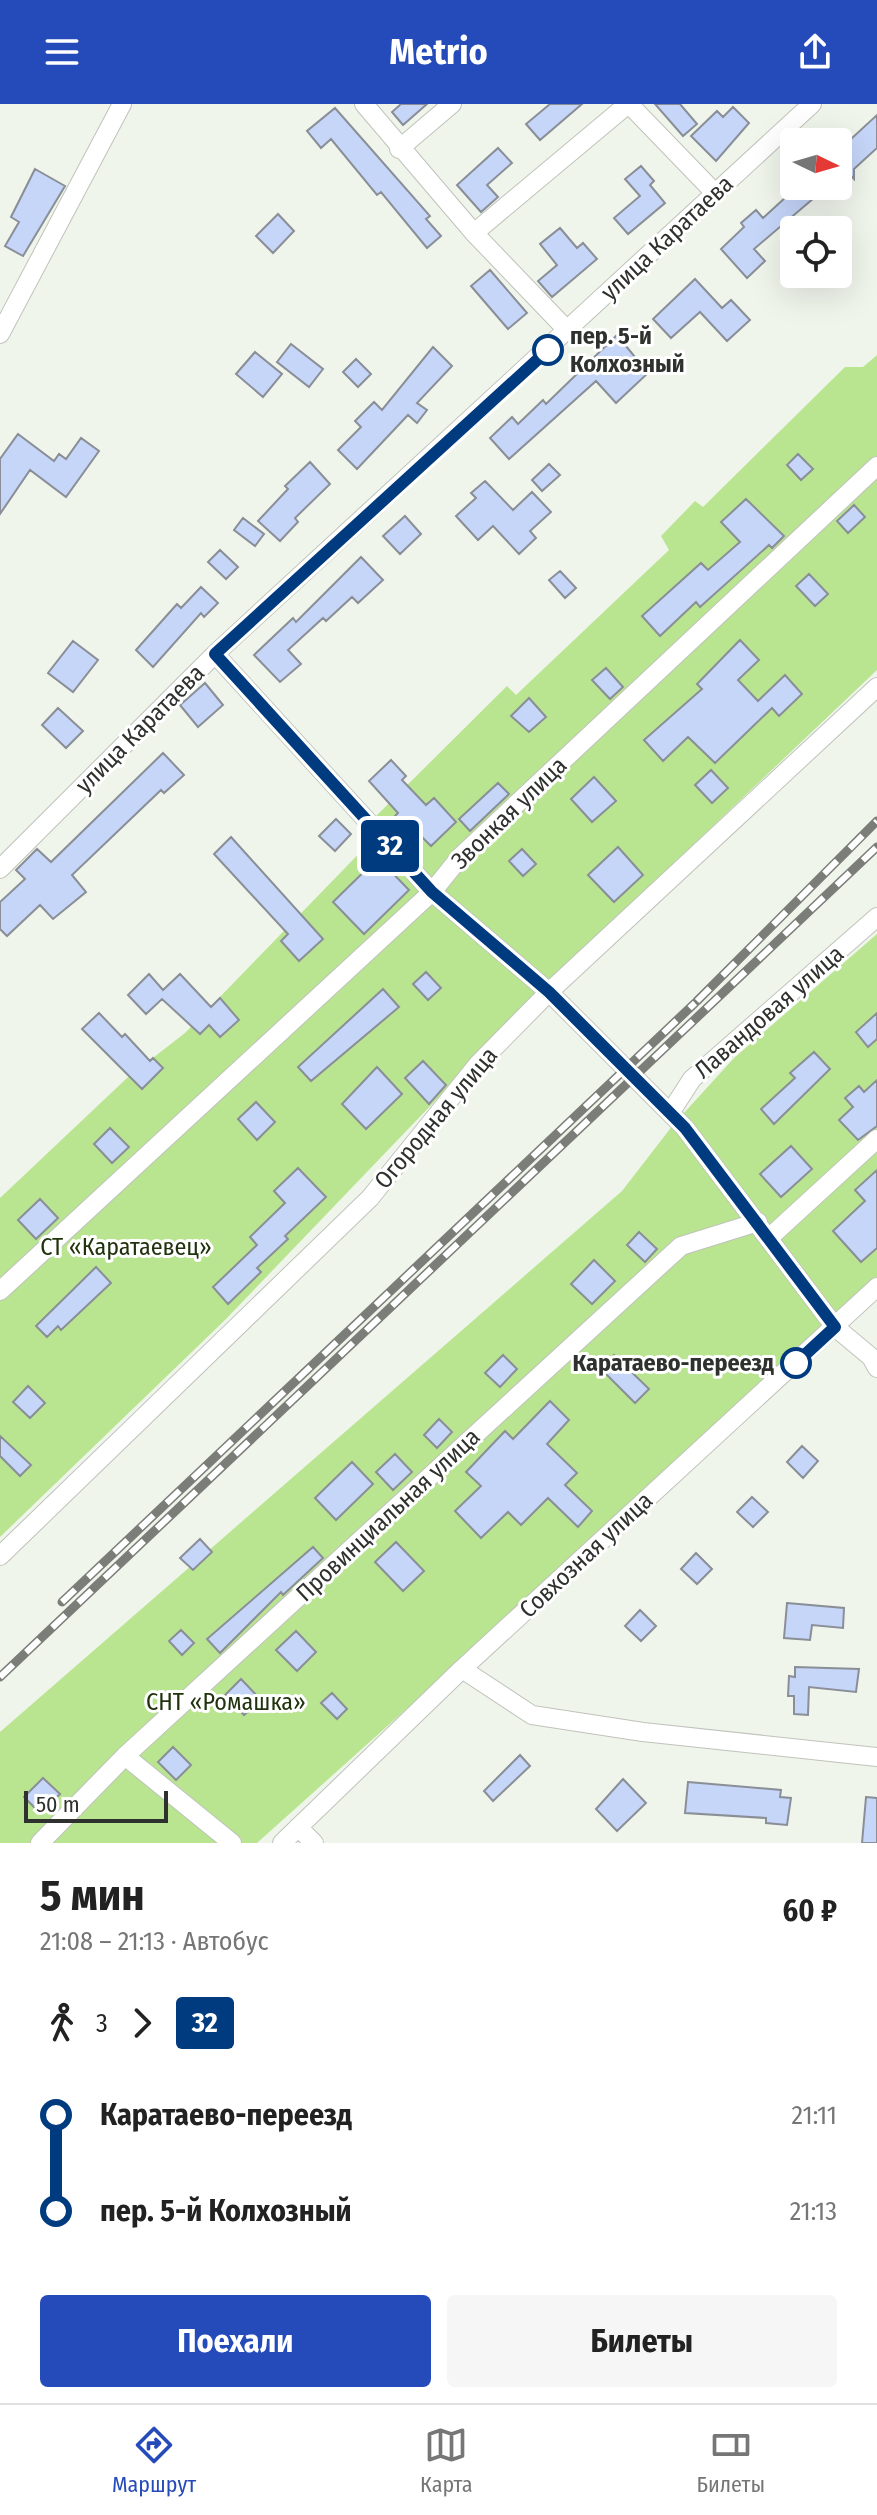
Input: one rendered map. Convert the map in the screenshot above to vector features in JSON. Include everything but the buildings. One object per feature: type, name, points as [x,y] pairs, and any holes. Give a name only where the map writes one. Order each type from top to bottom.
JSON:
[{"type":"street","points":[[0,334],[122,104]]},
{"type":"street","points":[[364,104],[399,149],[474,233],[568,331]]},
{"type":"street","points":[[399,149],[452,104]]},
{"type":"street","points":[[474,233],[628,104],[714,192]]},
{"type":"street","name":"улица Каратаева","points":[[0,869],[215,654],[812,104]]},
{"type":"street","name":"Звонкая улица","points":[[0,1291],[432,892],[461,856],[877,466]]},
{"type":"street","points":[[215,654],[432,892],[549,992],[670,1113],[764,1230],[835,1327],[871,1357],[877,1368]]},
{"type":"street","name":"Огородная улица","points":[[0,1556],[370,1198],[479,1063],[549,992],[877,687]]},
{"type":"street","name":"Лавандовая улица","points":[[670,1113],[692,1079],[877,917]]},
{"type":"street","points":[[764,1230],[877,1139]]},
{"type":"street","name":"Провинциальная улица","points":[[40,1843],[125,1756],[681,1246],[764,1230]]},
{"type":"street","name":"Совхозная улица","points":[[282,1843],[462,1669],[877,1287]]},
{"type":"street","points":[[462,1669],[532,1715],[643,1732],[877,1757]]},
{"type":"street","points":[[125,1756],[232,1843]]},
{"type":"street","points":[[298,1827],[314,1843]]},
{"type":"green space","name":"СТ «Каратаевец»","points":[[877,355],[877,670],[552,979],[225,1320],[0,1537],[0,1198],[127,1078],[185,1033],[377,835],[368,824],[507,686],[516,695],[669,550],[661,536],[695,501],[703,507],[845,367],[863,367]]},
{"type":"green space","name":"СНТ «Ромашка»","points":[[877,934],[877,1282],[819,1339],[257,1843],[0,1843],[0,1732],[622,1191],[673,1125],[734,1058]]},
{"type":"railway","points":[[697,1001],[877,821]]},
{"type":"railway","points":[[0,1677],[877,847]]},
{"type":"railway","points":[[62,1602],[695,1003]]},
{"type":"bus line","name":"32","points":[[548,350],[215,654],[432,892],[549,992],[685,1128],[835,1327],[796,1363]]},
{"type":"place","name":"пер. 5-й Колхозный","points":[[548,350]]},
{"type":"place","name":"Каратаево-переезд","points":[[796,1363]]}]
